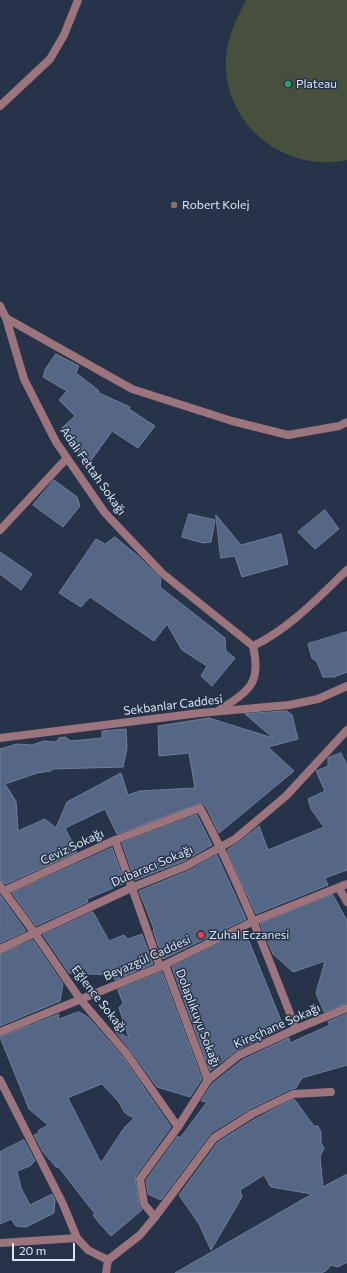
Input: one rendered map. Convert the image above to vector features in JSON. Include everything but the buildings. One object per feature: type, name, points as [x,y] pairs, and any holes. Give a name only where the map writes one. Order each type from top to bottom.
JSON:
[{"type":"street","points":[[0,106],[50,59],[64,35],[78,0]]},
{"type":"street","name":"Adalı Fettah Sokağı","points":[[0,306],[24,379],[56,442],[105,514],[162,573],[253,646]]},
{"type":"street","points":[[3,318],[132,389],[232,421],[288,435],[340,426],[347,422]]},
{"type":"street","points":[[0,530],[67,458]]},
{"type":"street","points":[[217,711],[251,687],[256,659],[253,646],[282,629],[317,600],[347,570]]},
{"type":"street","name":"Sekbanlar Caddesi","points":[[0,738],[217,711],[289,705],[318,699],[347,686]]},
{"type":"street","name":"Dubaracı Sokağı","points":[[0,949],[131,888],[186,866],[235,839],[286,796],[347,730]]},
{"type":"street","points":[[115,840],[200,808],[220,846],[254,921],[296,1029]]},
{"type":"street","name":"Ceviz Sokağı","points":[[2,888],[115,840],[131,888],[162,966]]},
{"type":"street","name":"Beyazgül Caddesi","points":[[0,1032],[162,966],[254,921],[347,884]]},
{"type":"street","name":"Eğlence Sokağı","points":[[2,888],[80,999],[127,1054],[178,1127]]},
{"type":"street","points":[[339,888],[347,902]]},
{"type":"street","name":"Dolaplıkuyu Sokağı","points":[[162,966],[208,1080]]},
{"type":"street","name":"Kireçhane Sokağı","points":[[155,1217],[144,1204],[140,1179],[178,1127],[208,1080],[239,1055],[347,1008]]},
{"type":"street","points":[[0,1080],[63,1204],[78,1238],[88,1250],[108,1260]]},
{"type":"street","points":[[106,1273],[108,1260],[140,1235],[214,1138],[252,1114],[293,1094],[331,1092]]},
{"type":"street","points":[[0,1243],[78,1238]]},
{"type":"green space","name":"Plateau","points":[[246,0],[347,0],[347,160],[325,162],[304,160],[284,153],[266,142],[251,128],[238,111],[230,92],[226,70],[226,60],[231,34]]},
{"type":"place","name":"Plateau","points":[[288,84]]},
{"type":"place","name":"Robert Kolej","points":[[174,205]]},
{"type":"place","name":"Zuhal Eczanesi","points":[[201,935]]}]
